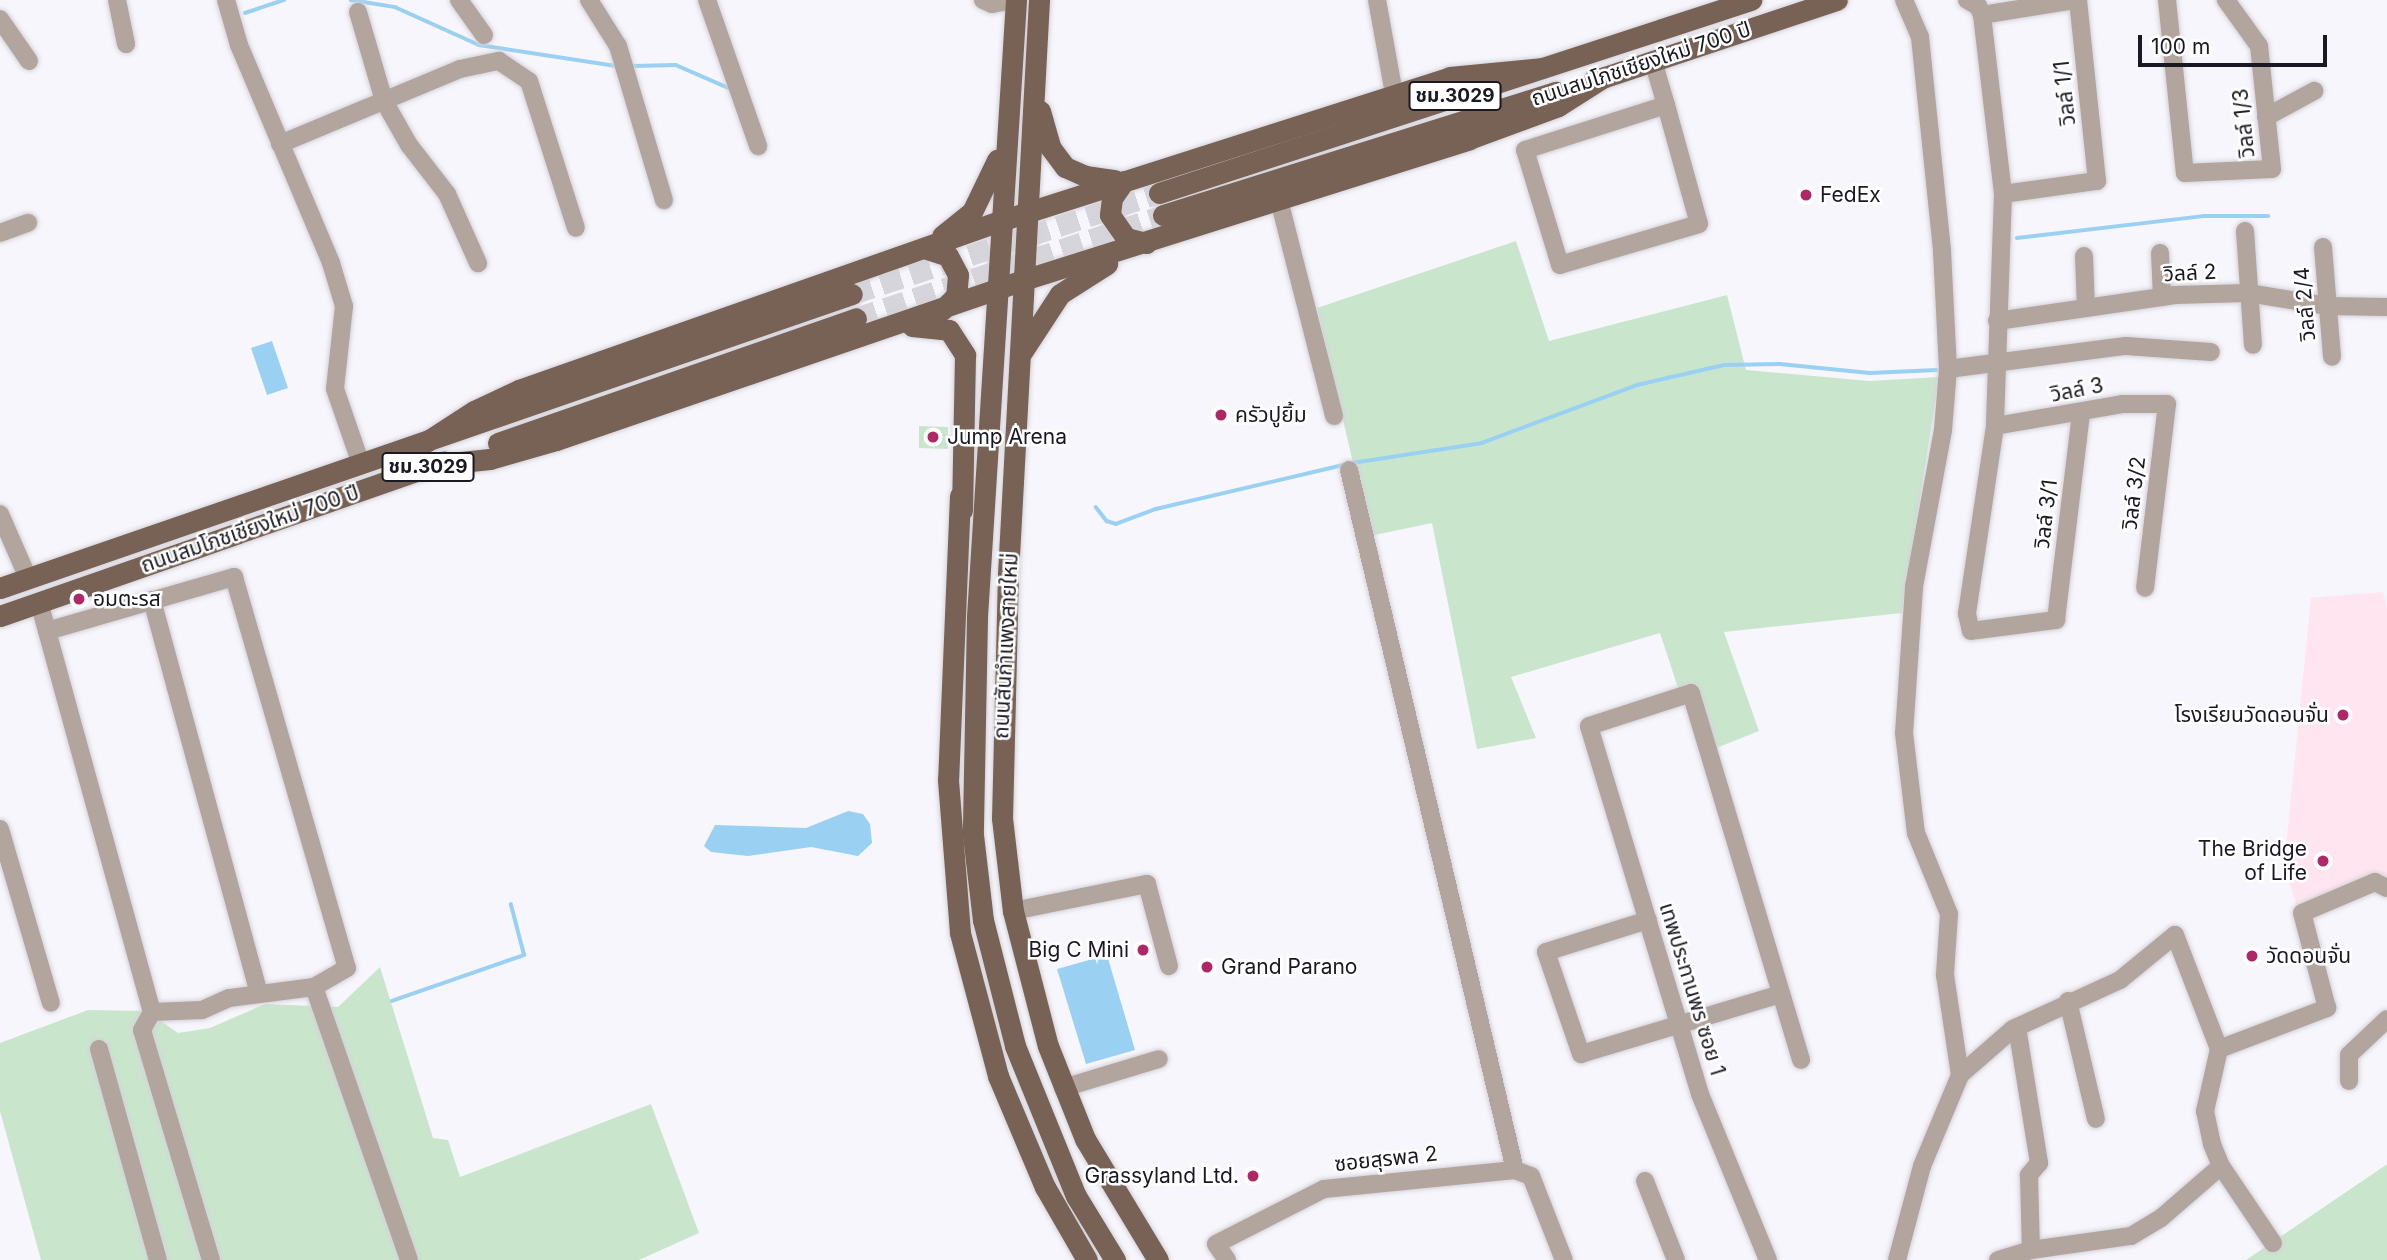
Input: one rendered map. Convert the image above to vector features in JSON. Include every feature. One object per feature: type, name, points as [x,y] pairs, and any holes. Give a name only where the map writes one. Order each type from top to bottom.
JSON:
[{"type":"main road","name":"ถนนสันกำแพงสายใหม่","points":[[1014,0],[977,617],[972,793],[977,877],[993,967],[1015,1045],[1050,1140],[1101,1250],[1115,1260]]},
{"type":"main road","name":"ถนนสันกำแพงสายใหม่","points":[[1039,0],[1026,213],[1000,764],[1013,911],[1035,1005],[1063,1088],[1109,1185],[1157,1260]]},
{"type":"main road","name":"ถนนสมโภชเชียงใหม่ 700 ปี","points":[[1163,215],[1604,77],[1837,0]]},
{"type":"main road","name":"ถนนสมโภชเชียงใหม่ 700 ปี","points":[[1159,193],[1738,2]]},
{"type":"main road","points":[[426,442],[474,411],[519,390],[927,249],[1000,221],[1450,77],[1541,68]]},
{"type":"main road","points":[[433,465],[490,458],[556,440],[940,312],[1023,280],[1279,200],[1558,106],[1604,77]]},
{"type":"main road","points":[[1035,89],[1043,128],[1057,159],[1085,176],[1124,181]]},
{"type":"main road","points":[[927,249],[972,212],[994,173],[1005,125]]},
{"type":"main road","points":[[1124,181],[1112,198],[1110,215],[1126,237],[1146,243]]},
{"type":"main road","points":[[1020,356],[1060,294],[1146,243]]},
{"type":"main road","points":[[927,249],[948,256],[958,275],[956,296],[940,312]]},
{"type":"main road","name":"ถนนสมโภชเชียงใหม่ 700 ปี","points":[[0,588],[852,294]]},
{"type":"main road","name":"ถนนสมโภชเชียงใหม่ 700 ปี","points":[[0,616],[856,318]]},
{"type":"main road","points":[[898,326],[949,330],[965,355],[948,780],[951,856],[970,980],[998,1076],[1045,1187],[1087,1260]]},
{"type":"main road","points":[[960,496],[977,617]]},
{"type":"main road","points":[[951,856],[972,793]]},
{"type":"main road","points":[[998,1076],[1050,1140]]},
{"type":"street","points":[[117,0],[127,44]]},
{"type":"street","points":[[226,0],[280,144],[331,263],[345,306],[335,388],[361,464]]},
{"type":"street","points":[[459,0],[484,36]]},
{"type":"street","points":[[589,0],[618,46],[664,200]]},
{"type":"street","points":[[707,0],[758,146]]},
{"type":"street","points":[[983,0],[992,4],[1014,0]]},
{"type":"street","points":[[1377,0],[1394,94]]},
{"type":"street","points":[[1904,0],[1920,37],[1942,251],[1948,369],[1943,430],[1913,598],[1904,733],[1916,833],[1949,914],[1945,975],[1961,1074]]},
{"type":"street","points":[[1995,426],[2003,194],[1978,5],[2077,0]]},
{"type":"street","name":"วิลล์ 1/1","points":[[2003,194],[2096,181],[2077,0]]},
{"type":"street","name":"วิลล์ 1/3","points":[[2167,0],[2185,173],[2272,169],[2259,46],[2226,0]]},
{"type":"street","points":[[358,12],[384,101],[409,145],[447,194],[478,263]]},
{"type":"street","points":[[0,19],[29,61]]},
{"type":"street","points":[[280,144],[460,69],[499,61],[512,66],[529,81],[576,228]]},
{"type":"street","points":[[1653,61],[1699,224],[1560,265],[1525,150],[1665,105]]},
{"type":"street","points":[[2266,117],[2314,91]]},
{"type":"street","points":[[1279,200],[1334,416]]},
{"type":"street","points":[[0,233],[28,223]]},
{"type":"street","points":[[2245,231],[2253,345]]},
{"type":"street","name":"วิลล์ 2/4","points":[[2323,247],[2332,357]]},
{"type":"street","points":[[2160,253],[2162,297]]},
{"type":"street","points":[[2084,256],[2086,308]]},
{"type":"street","name":"วิลล์ 2","points":[[1997,321],[2162,297],[2248,293],[2327,306],[2387,307]]},
{"type":"street","points":[[1948,369],[2126,346],[2211,352]]},
{"type":"street","name":"วิลล์ 3","points":[[1995,426],[2081,414],[2122,404],[2167,404]]},
{"type":"street","name":"วิลล์ 3/2","points":[[2145,588],[2167,404]]},
{"type":"street","name":"วิลล์ 3/1","points":[[1995,426],[1967,614],[1970,631],[2056,620],[2081,414]]},
{"type":"street","points":[[1349,470],[1523,1173],[1564,1260]]},
{"type":"street","points":[[0,514],[28,578]]},
{"type":"street","points":[[47,631],[234,577],[348,968],[314,987],[259,993],[202,1010],[152,1012]]},
{"type":"street","points":[[152,600],[259,993]]},
{"type":"street","points":[[39,602],[152,1012],[142,1030],[211,1260]]},
{"type":"street","name":"เทพประทานพร ซอย 1","points":[[1768,1260],[1700,1094],[1589,726],[1691,693],[1781,994]]},
{"type":"street","points":[[0,829],[51,1003]]},
{"type":"street","points":[[2219,1049],[2327,1008],[2302,914],[2375,882],[2387,888]]},
{"type":"street","points":[[1013,911],[1147,884],[1169,966]]},
{"type":"street","points":[[1648,920],[1546,952],[1581,1054],[1781,994],[1801,1060]]},
{"type":"street","points":[[1897,1260],[1923,1167],[1961,1074],[2017,1027],[2068,1001],[2120,980],[2175,935],[2219,1049],[2205,1111],[2221,1166],[2273,1243]]},
{"type":"street","points":[[314,987],[410,1260]]},
{"type":"street","points":[[2068,1001],[2096,1119]]},
{"type":"street","points":[[2349,1081],[2349,1055],[2387,1019]]},
{"type":"street","points":[[2017,1027],[2039,1163],[2029,1175],[2031,1250]]},
{"type":"street","points":[[99,1049],[158,1260]]},
{"type":"street","points":[[1063,1088],[1159,1059]]},
{"type":"street","points":[[1998,1260],[2031,1250],[2131,1236],[2161,1218],[2221,1166]]},
{"type":"street","name":"ซอยสุรพล 2","points":[[1227,1260],[1216,1244],[1324,1189],[1523,1173]]},
{"type":"street","points":[[1645,1181],[1676,1260]]},
{"type":"shaded area","name":"โรงเรียนวัดดอนจั่น","points":[[2383,592],[2387,608],[2387,882],[2297,906],[2284,866],[2311,598]]},
{"type":"green space","points":[[1516,241],[1549,341],[1727,295],[1746,370],[1869,381],[1939,377],[1902,613],[1724,632],[1759,731],[1711,750],[1679,691],[1660,633],[1511,677],[1536,738],[1477,749],[1432,523],[1370,536],[1317,308]]},
{"type":"green space","name":"Jump Arena","points":[[919,426],[948,427],[948,449],[919,448]]},
{"type":"green space","points":[[380,967],[433,1138],[448,1140],[460,1177],[651,1104],[699,1233],[639,1260],[41,1260],[0,1111],[0,1043],[88,1010],[147,1011],[178,1033],[210,1028],[265,1004],[338,1007]]},
{"type":"green space","points":[[2387,1164],[2387,1260],[2246,1260],[2383,1167]]},
{"type":"water","points":[[272,341],[288,388],[267,395],[251,348]]},
{"type":"water","points":[[848,811],[863,814],[870,824],[872,843],[858,856],[811,847],[748,856],[711,852],[704,846],[715,825],[806,828]]},
{"type":"water","points":[[1107,955],[1135,1050],[1086,1064],[1057,969]]},
{"type":"waterway","points":[[245,13],[284,0]]},
{"type":"waterway","points":[[351,0],[395,7],[479,45],[617,66]]},
{"type":"waterway","points":[[633,66],[676,65],[729,88]]},
{"type":"waterway","points":[[2017,238],[2203,216],[2268,216]]},
{"type":"waterway","points":[[1352,463],[1482,443],[1637,385],[1724,365],[1780,364],[1870,373],[1937,370]]},
{"type":"waterway","points":[[1096,507],[1107,521],[1116,524],[1156,509],[1344,465]]},
{"type":"waterway","points":[[392,1001],[524,955],[511,905]]},
{"type":"tunnel","points":[[852,294],[1159,193]]},
{"type":"tunnel","points":[[856,318],[1163,215]]},
{"type":"place","name":"FedEx","points":[[1806,195]]},
{"type":"place","name":"ครัวปูยิ้ม","points":[[1221,415]]},
{"type":"place","name":"Jump Arena","points":[[933,437]]},
{"type":"place","name":"อมตะรส","points":[[79,599]]},
{"type":"place","name":"โรงเรียนวัดดอนจั่น","points":[[2343,715]]},
{"type":"place","name":"The Bridge of Life","points":[[2323,861]]},
{"type":"place","name":"Big C Mini","points":[[1143,950]]},
{"type":"place","name":"วัดดอนจั่น","points":[[2252,956]]},
{"type":"place","name":"Grand Parano","points":[[1207,967]]},
{"type":"place","name":"Grassyland Ltd.","points":[[1253,1176]]}]
